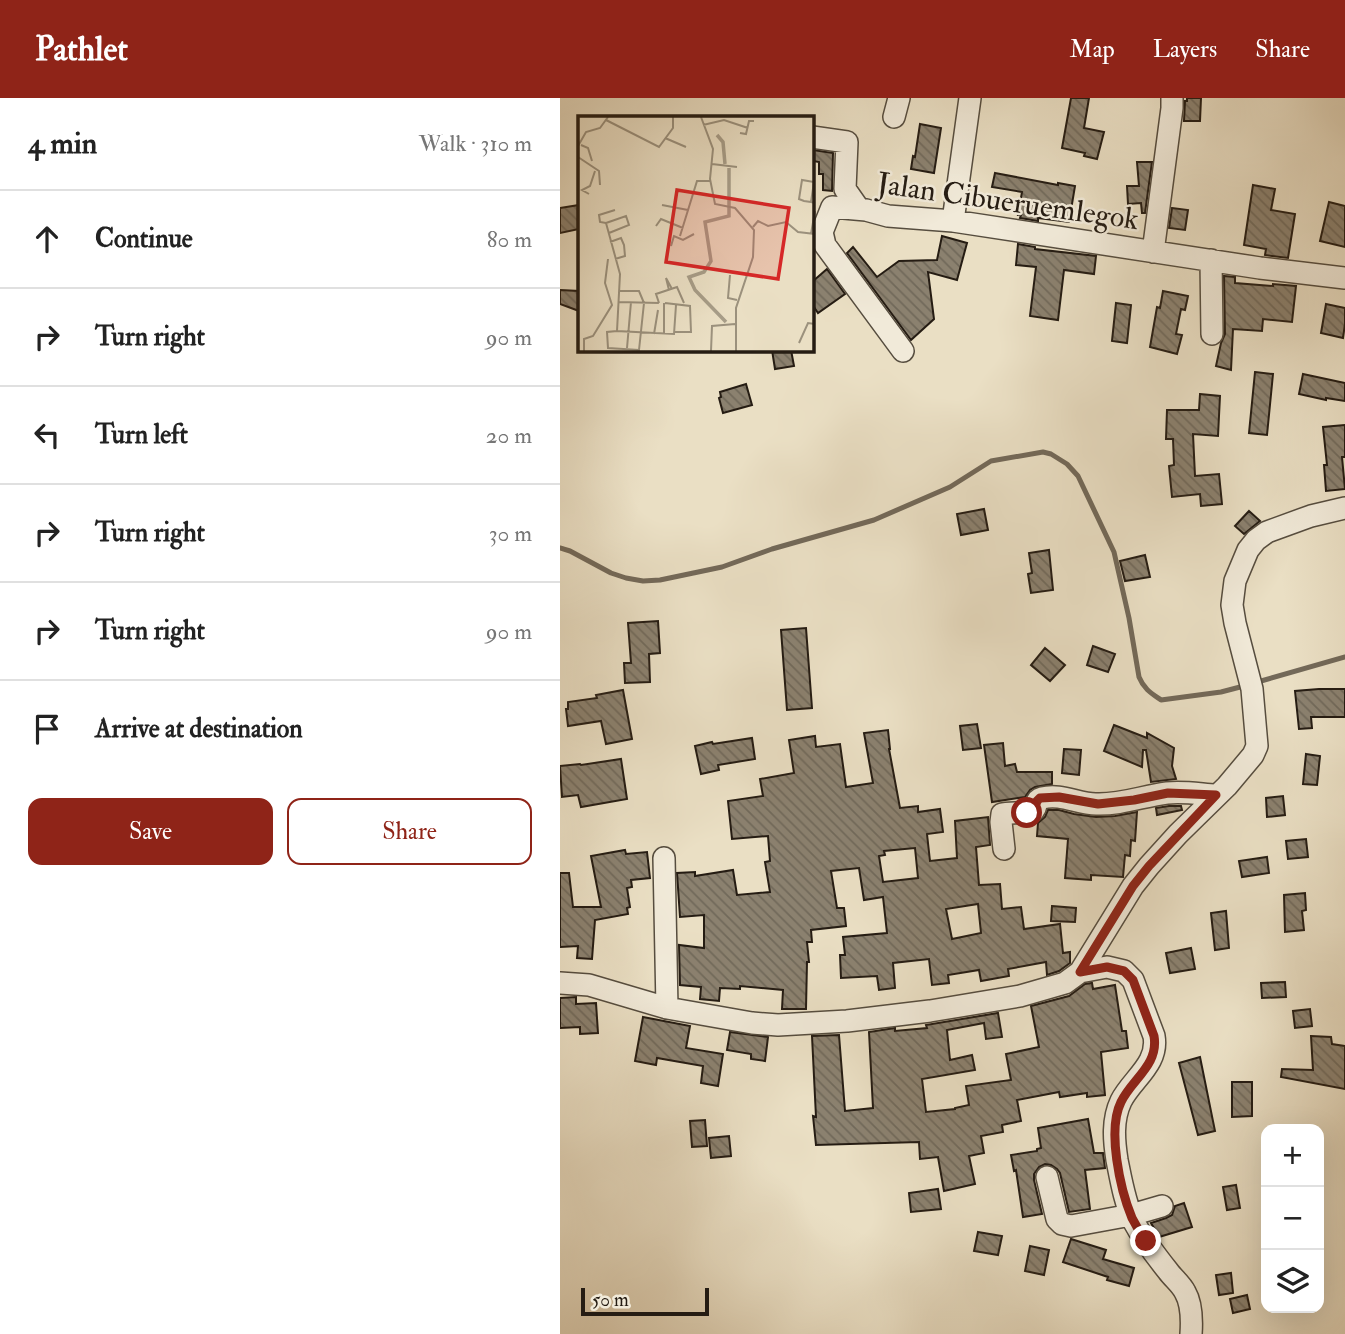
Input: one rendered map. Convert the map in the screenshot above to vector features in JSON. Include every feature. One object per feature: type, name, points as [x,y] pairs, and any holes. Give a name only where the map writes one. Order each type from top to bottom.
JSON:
[{"type":"street","points":[[953,222],[970,98]]},
{"type":"street","points":[[1153,251],[1172,98]]},
{"type":"street","points":[[814,137],[848,142],[845,189],[859,209]]},
{"type":"street","name":"Jalan Cibueruemlegok","points":[[903,351],[825,245],[822,232],[832,207],[1345,277]]},
{"type":"street","points":[[1211,260],[1212,334]]},
{"type":"street","points":[[560,982],[589,985],[667,1009],[778,1025],[847,1021],[930,1011],[1020,996],[1065,983],[1080,972],[1133,886],[1149,866],[1227,786],[1253,755],[1256,746],[1250,681],[1232,605],[1235,581],[1248,550],[1267,531],[1345,508]]},
{"type":"street","points":[[1004,849],[1002,814],[1031,812],[1040,798],[1059,797],[1098,804],[1168,793],[1216,795]]},
{"type":"street","points":[[664,858],[667,1009]]},
{"type":"street","points":[[1080,972],[1107,967],[1124,971],[1133,980],[1154,1036],[1154,1054],[1121,1101],[1114,1138],[1131,1215],[1138,1230],[1186,1293],[1192,1316],[1191,1334]]},
{"type":"street","points":[[1047,1177],[1057,1219],[1062,1224],[1071,1226],[1131,1215],[1162,1206]]},
{"type":"building","points":[[1071,98],[1089,98],[1084,128],[1104,132],[1097,159],[1084,156],[1085,153],[1062,148]]},
{"type":"building","points":[[1187,98],[1201,98],[1200,121],[1184,121]]},
{"type":"building","points":[[920,124],[941,128],[934,173],[911,169]]},
{"type":"building","points":[[814,150],[833,153],[832,191],[823,190],[823,174],[819,174],[819,162],[814,161]]},
{"type":"building","points":[[1137,162],[1152,162],[1145,213],[1142,213],[1141,203],[1128,204],[1127,186],[1139,186]]},
{"type":"building","points":[[995,173],[1075,186],[1069,222],[1020,218],[1021,215],[1018,215],[1022,192],[992,187]]},
{"type":"building","points":[[1253,185],[1275,189],[1271,210],[1295,214],[1288,258],[1265,255],[1266,249],[1244,245]]},
{"type":"building","points":[[1329,202],[1345,206],[1345,247],[1320,241]]},
{"type":"building","points":[[578,205],[578,229],[560,233],[560,208]]},
{"type":"building","points":[[1172,208],[1188,210],[1185,230],[1169,228]]},
{"type":"building","points":[[942,236],[967,243],[957,280],[928,272],[934,319],[911,340],[847,253],[853,247],[877,277],[899,261],[937,260]]},
{"type":"building","points":[[1018,244],[1035,249],[1096,256],[1094,274],[1064,270],[1058,320],[1030,316],[1036,267],[1016,265]]},
{"type":"building","points":[[827,269],[845,294],[818,313],[814,307],[814,280]]},
{"type":"building","points":[[1224,276],[1235,277],[1235,283],[1296,286],[1292,322],[1263,319],[1262,331],[1233,329],[1231,370],[1216,366],[1225,334]]},
{"type":"building","points":[[560,290],[578,291],[578,311],[560,304]]},
{"type":"building","points":[[1163,291],[1188,296],[1185,310],[1181,309],[1176,334],[1182,335],[1177,354],[1150,347],[1157,307],[1160,308]]},
{"type":"building","points":[[1116,303],[1131,305],[1127,343],[1112,341]]},
{"type":"building","points":[[1326,304],[1345,308],[1343,338],[1321,333]]},
{"type":"building","points":[[772,352],[791,352],[794,366],[775,369]]},
{"type":"building","points":[[1255,372],[1273,374],[1267,435],[1249,433]]},
{"type":"building","points":[[1303,374],[1345,383],[1345,401],[1299,394]]},
{"type":"building","points":[[746,384],[752,405],[723,413],[720,392]]},
{"type":"building","points":[[1200,394],[1220,396],[1218,436],[1193,434],[1195,476],[1219,474],[1222,504],[1201,506],[1200,494],[1172,497],[1169,466],[1174,465],[1173,439],[1166,439],[1167,410],[1199,410]]},
{"type":"building","points":[[1345,425],[1345,457],[1342,457],[1345,489],[1326,491],[1324,465],[1327,465],[1323,427]]},
{"type":"building","points":[[984,509],[988,530],[961,535],[957,514]]},
{"type":"building","points":[[1249,511],[1260,521],[1244,534],[1235,526]]},
{"type":"building","points":[[1049,550],[1053,590],[1031,593],[1029,553]]},
{"type":"building","points":[[1145,555],[1150,577],[1125,581],[1120,561]]},
{"type":"building","points":[[658,621],[660,653],[649,654],[650,682],[625,683],[624,663],[631,663],[628,623]]},
{"type":"building","points":[[806,628],[812,708],[787,710],[781,630]]},
{"type":"building","points":[[1093,646],[1115,654],[1108,672],[1087,665]]},
{"type":"building","points":[[1045,648],[1065,665],[1050,681],[1031,665]]},
{"type":"building","points":[[1345,689],[1345,717],[1311,717],[1312,728],[1299,729],[1295,691]]},
{"type":"building","points":[[623,690],[632,739],[606,744],[601,721],[568,726],[568,702],[597,698],[596,695]]},
{"type":"building","points":[[977,724],[981,748],[963,750],[960,726]]},
{"type":"building","points":[[1114,725],[1147,738],[1147,733],[1174,748],[1172,766],[1176,779],[1151,782],[1146,750],[1143,750],[1142,767],[1104,751]]},
{"type":"building","points":[[888,730],[900,808],[918,806],[918,812],[940,809],[943,832],[927,834],[930,861],[957,858],[955,821],[988,817],[990,845],[976,847],[979,885],[1000,884],[1002,909],[1021,907],[1024,929],[1060,924],[1063,953],[1070,952],[1070,963],[1047,975],[1046,962],[1008,969],[1009,976],[981,981],[979,970],[948,975],[949,983],[932,985],[929,959],[893,963],[895,988],[879,990],[877,976],[841,978],[840,955],[845,955],[843,937],[887,933],[883,897],[864,900],[859,868],[831,871],[837,908],[844,908],[846,926],[811,930],[812,942],[807,942],[809,962],[806,1009],[782,1009],[783,990],[740,986],[740,989],[720,988],[719,1001],[700,999],[701,987],[680,985],[679,945],[704,948],[704,915],[680,917],[677,873],[695,872],[695,876],[733,870],[737,895],[770,892],[765,862],[770,861],[768,836],[732,839],[728,801],[763,796],[760,779],[794,773],[789,740],[815,736],[816,747],[840,744],[846,787],[873,783],[864,733]],"holes":[[[915,848],[918,878],[883,882],[879,856],[885,855],[884,851]],[[978,904],[981,933],[952,939],[946,909]]]},
{"type":"building","points":[[752,738],[755,759],[718,765],[719,770],[701,774],[695,746]]},
{"type":"building","points":[[1003,743],[1005,766],[1015,764],[1017,772],[1052,772],[1052,784],[1035,787],[1025,797],[992,802],[984,745]]},
{"type":"building","points":[[1064,749],[1081,750],[1079,775],[1062,773]]},
{"type":"building","points":[[1306,754],[1320,756],[1317,785],[1303,784]]},
{"type":"building","points":[[621,759],[627,799],[581,807],[578,795],[562,797],[560,766]]},
{"type":"building","points":[[1283,796],[1285,815],[1267,817],[1266,798]]},
{"type":"building","points":[[1181,806],[1182,810],[1157,815],[1156,808]]},
{"type":"building","points":[[1048,810],[1096,817],[1137,812],[1135,841],[1131,840],[1130,856],[1125,855],[1123,877],[1091,875],[1091,880],[1065,878],[1068,839],[1037,836],[1038,823]]},
{"type":"building","points":[[1306,839],[1308,857],[1288,859],[1286,841]]},
{"type":"building","points":[[625,850],[626,854],[647,852],[650,878],[631,880],[632,887],[627,888],[630,907],[627,908],[628,914],[595,920],[592,959],[577,958],[578,946],[560,947],[560,873],[569,873],[573,907],[601,907],[591,856]]},
{"type":"building","points":[[1267,857],[1269,873],[1242,877],[1239,861]]},
{"type":"building","points":[[1305,893],[1306,910],[1302,911],[1304,930],[1285,932],[1284,895]]},
{"type":"building","points":[[1052,906],[1076,908],[1075,922],[1051,921]]},
{"type":"building","points":[[1226,911],[1229,948],[1215,950],[1211,913]]},
{"type":"building","points":[[1191,948],[1195,969],[1170,973],[1166,953]]},
{"type":"building","points":[[1285,982],[1286,997],[1262,998],[1261,983]]},
{"type":"building","points":[[1092,983],[1093,989],[1115,985],[1122,1031],[1126,1031],[1128,1048],[1101,1052],[1105,1095],[1087,1097],[1087,1093],[1060,1097],[1059,1092],[1017,1100],[1021,1121],[1002,1125],[1003,1132],[981,1136],[984,1153],[969,1156],[975,1184],[944,1191],[938,1157],[920,1159],[919,1142],[816,1145],[812,1036],[839,1035],[845,1111],[873,1108],[869,1032],[895,1028],[895,1031],[927,1028],[926,1025],[998,1013],[1002,1037],[986,1039],[984,1023],[947,1030],[950,1060],[972,1055],[975,1070],[922,1079],[926,1112],[955,1109],[969,1105],[966,1086],[1011,1080],[1006,1054],[1039,1047],[1031,1006],[1069,996],[1085,984]]},
{"type":"building","points":[[576,997],[576,1004],[596,1003],[598,1033],[580,1034],[580,1027],[560,1028],[560,998]]},
{"type":"building","points":[[1310,1009],[1312,1026],[1295,1028],[1293,1011]]},
{"type":"building","points":[[643,1017],[690,1026],[686,1048],[723,1054],[718,1086],[701,1083],[703,1066],[657,1058],[656,1065],[635,1061]]},
{"type":"building","points":[[730,1032],[768,1037],[765,1061],[751,1059],[751,1054],[727,1050]]},
{"type":"building","points":[[1311,1036],[1331,1037],[1332,1044],[1345,1046],[1345,1089],[1281,1077],[1282,1069],[1313,1070]]},
{"type":"building","points":[[1200,1057],[1215,1131],[1198,1135],[1179,1063]]},
{"type":"building","points":[[1232,1082],[1252,1082],[1252,1116],[1232,1117]]},
{"type":"building","points":[[1088,1119],[1094,1153],[1103,1153],[1105,1168],[1085,1170],[1090,1209],[1069,1212],[1060,1173],[1051,1165],[1045,1164],[1034,1174],[1042,1214],[1023,1217],[1011,1155],[1041,1148],[1038,1128]]},
{"type":"building","points":[[705,1120],[707,1146],[692,1147],[690,1121]]},
{"type":"building","points":[[729,1136],[731,1156],[711,1158],[709,1138]]},
{"type":"building","points":[[1236,1185],[1240,1208],[1227,1210],[1223,1187]]},
{"type":"building","points":[[938,1189],[941,1209],[911,1212],[909,1193]]},
{"type":"building","points":[[1184,1203],[1192,1227],[1159,1237],[1151,1223],[1172,1215],[1175,1206]]},
{"type":"building","points":[[978,1232],[1002,1236],[998,1255],[974,1251]]},
{"type":"building","points":[[1071,1239],[1106,1250],[1103,1259],[1134,1268],[1129,1286],[1063,1262]]},
{"type":"building","points":[[1030,1246],[1049,1250],[1044,1275],[1025,1271]]},
{"type":"building","points":[[1231,1273],[1233,1293],[1219,1295],[1216,1275]]},
{"type":"building","points":[[1247,1295],[1250,1309],[1233,1313],[1230,1299]]},
{"type":"waterway","points":[[560,548],[626,578],[660,580],[722,567],[772,549],[874,520],[950,487],[991,461],[1043,452],[1067,464],[1078,476],[1114,552],[1139,677],[1146,688],[1161,700],[1244,686]]},
{"type":"waterway","points":[[1254,683],[1345,657]]},
{"type":"route","points":[[1027,813],[1034,810],[1040,798],[1059,797],[1088,804],[1109,804],[1168,793],[1216,795],[1133,886],[1080,972],[1107,967],[1124,971],[1133,980],[1154,1036],[1154,1054],[1121,1101],[1114,1138],[1131,1215],[1146,1241]]}]
